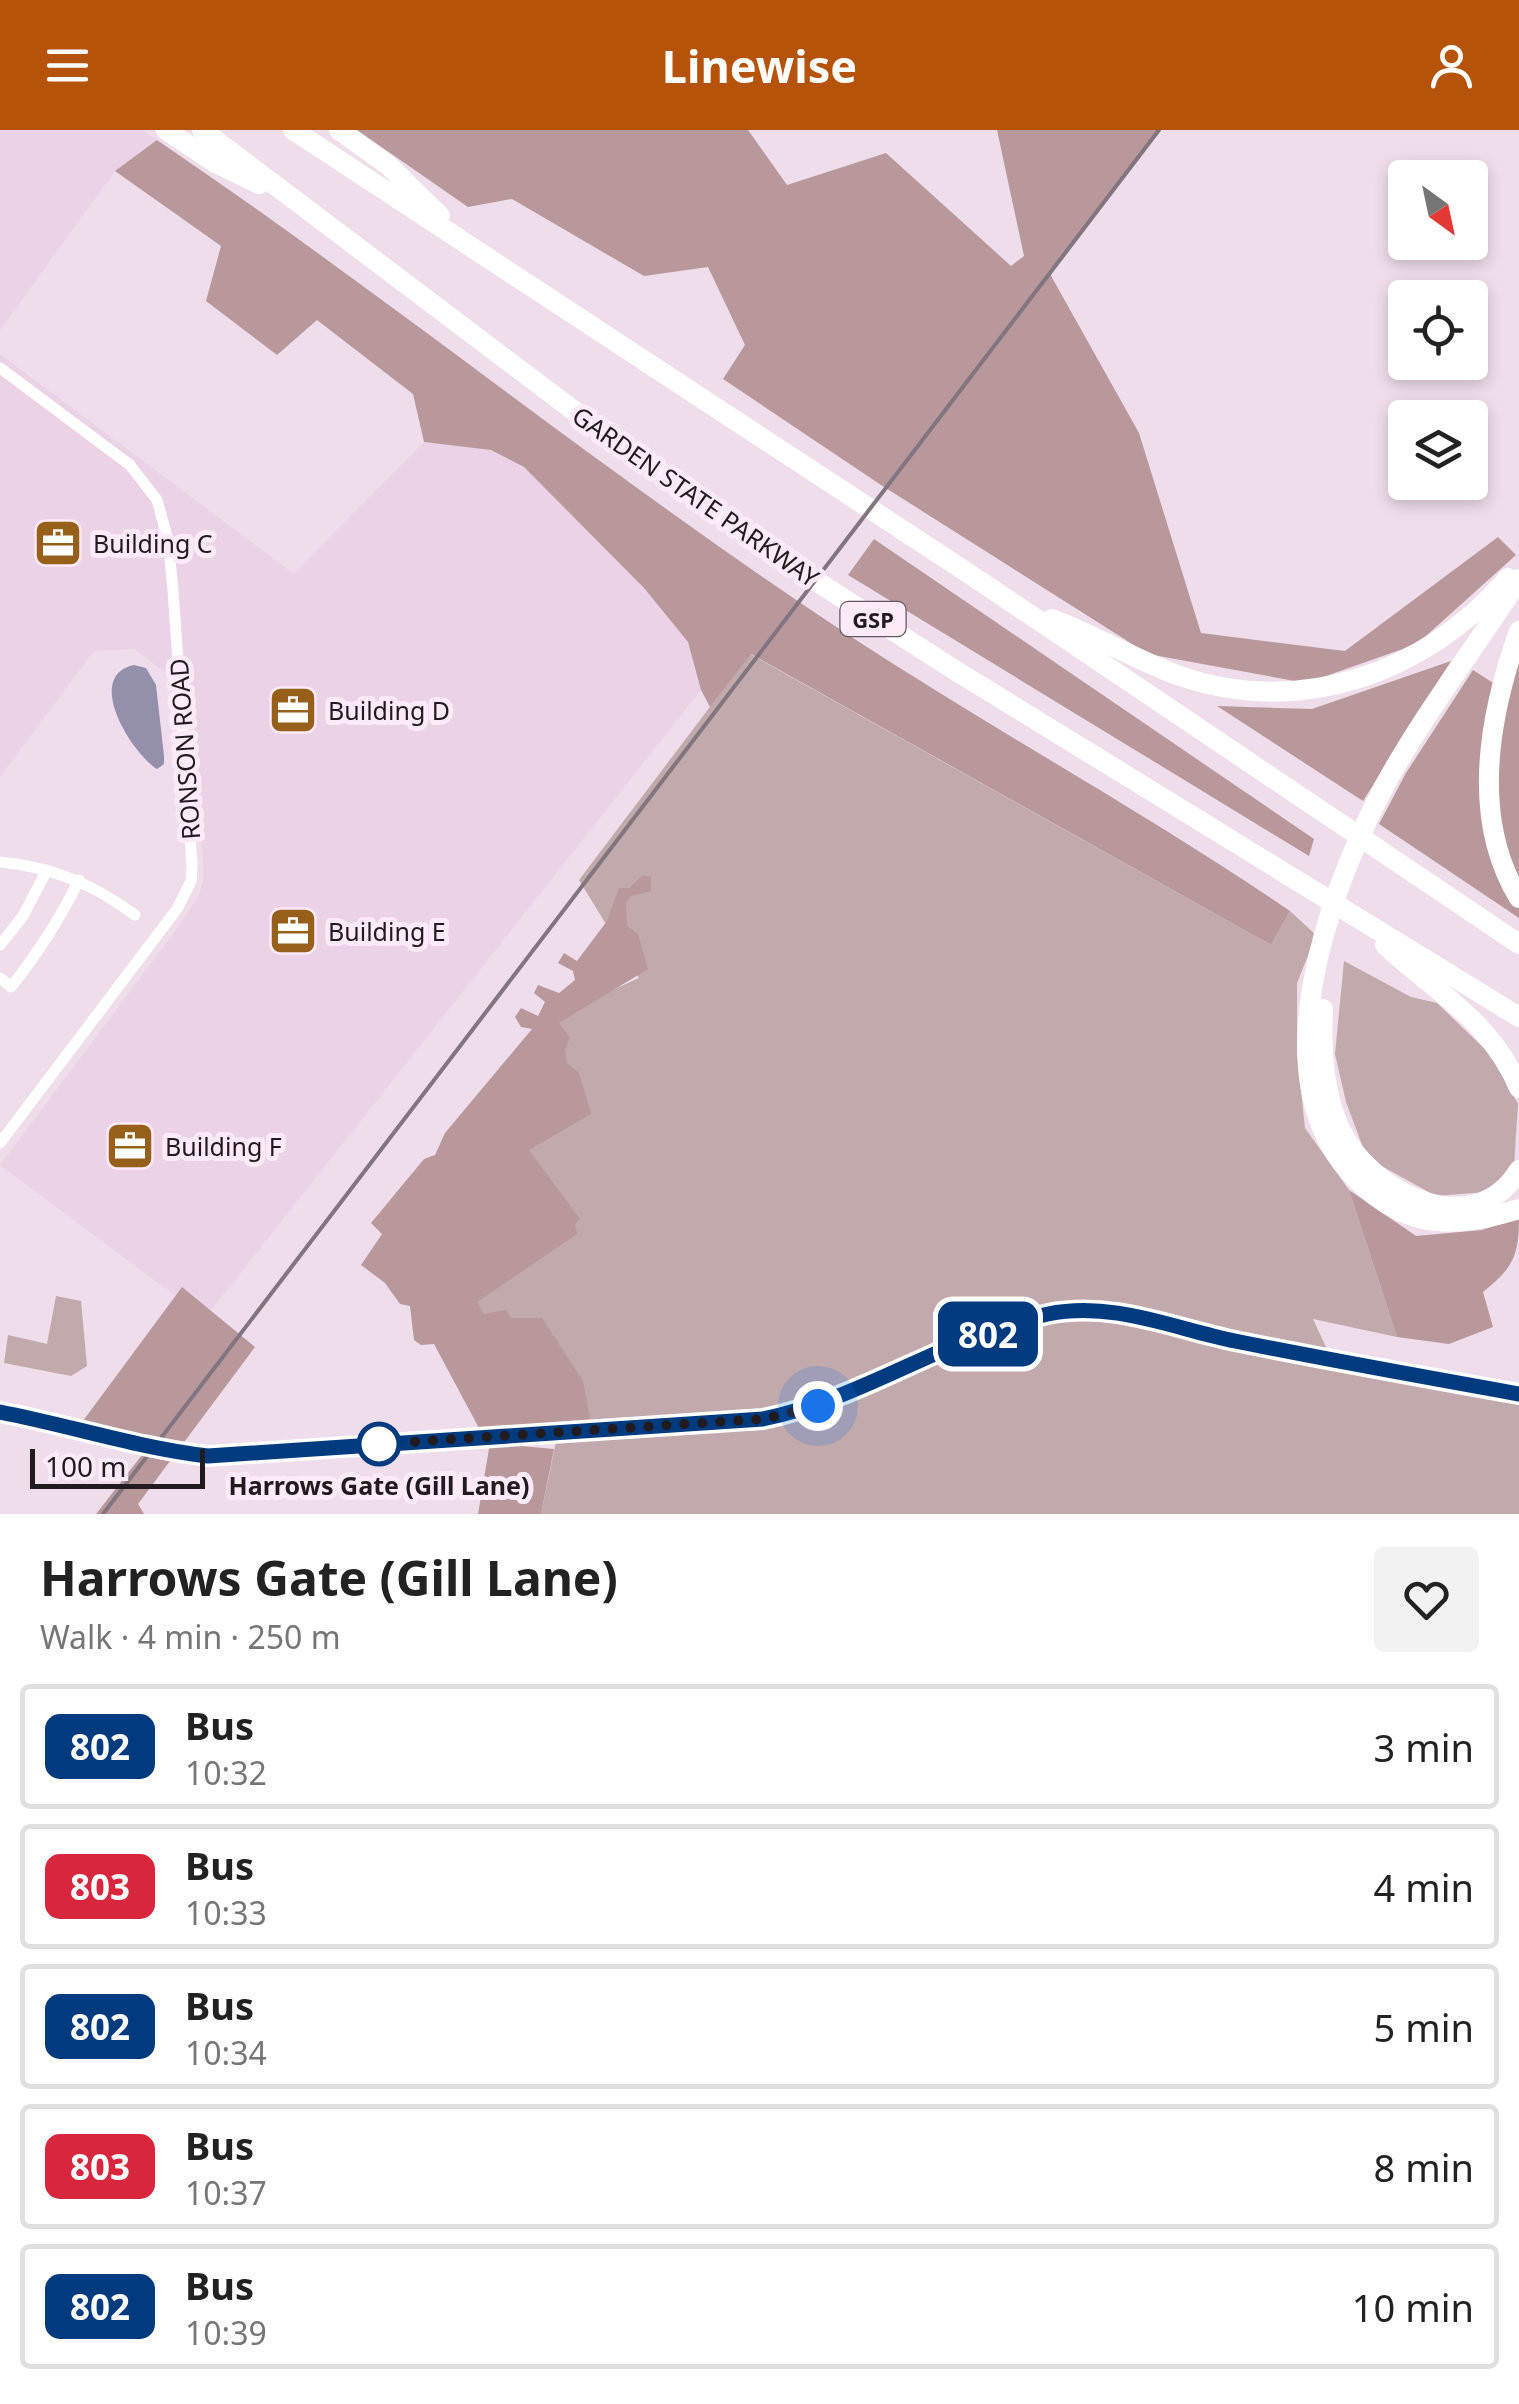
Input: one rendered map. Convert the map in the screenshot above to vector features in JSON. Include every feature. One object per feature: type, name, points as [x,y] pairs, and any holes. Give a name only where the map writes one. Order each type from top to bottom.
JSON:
[{"type":"highway","points":[[166,130],[214,162],[297,202]]},
{"type":"highway","name":"GARDEN STATE PARKWAY","points":[[202,130],[632,453],[788,563],[966,678],[1519,1018]]},
{"type":"highway","points":[[293,130],[1019,607],[1519,944]]},
{"type":"highway","points":[[338,130],[388,165],[469,244]]},
{"type":"highway","points":[[1019,607],[1094,634],[1192,680],[1237,690],[1298,692],[1361,680],[1422,651],[1492,596],[1519,565]]},
{"type":"highway","points":[[1519,579],[1354,850],[1335,900],[1308,1064],[1315,1110],[1331,1148],[1356,1179],[1396,1208],[1436,1222],[1469,1223],[1519,1209]]},
{"type":"highway","points":[[1393,783],[1519,602]]},
{"type":"highway","points":[[1519,631],[1493,738],[1489,800],[1496,852],[1519,898]]},
{"type":"highway","points":[[1351,913],[1414,972],[1474,1019],[1505,1060],[1519,1088]]},
{"type":"highway","points":[[1317,1007],[1335,1115],[1352,1149],[1375,1174],[1404,1194],[1454,1207],[1484,1202],[1500,1192],[1519,1170]]},
{"type":"street","name":"RONSON ROAD","points":[[0,368],[130,466],[157,500],[172,573],[192,865],[191,880],[178,910],[0,1142]]},
{"type":"street","points":[[0,862],[79,880],[101,890],[135,915]]},
{"type":"street","points":[[0,945],[23,916],[47,870]]},
{"type":"street","points":[[0,978],[11,987],[58,922],[79,880]]},
{"type":"street","points":[[0,1412],[168,1451],[208,1456],[750,1420],[818,1406],[1020,1322],[1067,1310],[1114,1311],[1230,1340],[1519,1394]]},
{"type":"shaded area","points":[[0,130],[143,130],[157,140],[115,171],[0,330]]},
{"type":"shaded area","points":[[357,130],[748,130],[787,185],[886,153],[1011,266],[1024,256],[997,130],[1159,130],[1050,274],[1139,433],[1201,633],[1345,651],[1498,537],[1516,555],[1417,644],[1306,683],[1148,654],[881,485],[723,379],[745,345],[708,267],[644,276],[512,199],[468,207]]},
{"type":"shaded area","points":[[157,140],[764,578],[907,673],[1290,911],[1271,945],[751,654],[710,707],[701,690],[688,642],[644,588],[524,467],[491,450],[424,442],[413,394],[317,320],[277,355],[206,301],[221,246],[115,171]]},
{"type":"shaded area","points":[[0,354],[294,574],[424,442],[491,450],[524,467],[644,588],[688,642],[701,690],[205,1318],[0,1165],[173,934],[198,897],[203,866],[192,694],[135,649],[94,651],[0,777]]},
{"type":"shaded area","points":[[874,539],[1314,839],[1309,856],[848,575]]},
{"type":"shaded area","points":[[1519,631],[1519,918],[1379,824],[1406,773],[1473,670],[1501,688]]},
{"type":"shaded area","points":[[750,654],[1271,945],[1290,911],[1316,935],[1297,983],[1297,1052],[1305,1128],[1349,1190],[1397,1337],[1313,1319],[1331,1358],[1519,1394],[1519,1514],[541,1514],[558,1432],[576,1428],[573,1385],[482,1331],[467,1297],[516,1150],[546,1020],[639,978],[579,880]]},
{"type":"shaded area","points":[[1451,661],[1363,801],[1217,706],[1312,709]]},
{"type":"shaded area","points":[[134,665],[146,668],[156,685],[164,756],[164,764],[157,769],[125,732],[112,699],[119,672]]},
{"type":"shaded area","points":[[642,876],[651,876],[651,891],[631,896],[626,903],[627,926],[638,934],[648,969],[559,1023],[570,1038],[565,1050],[567,1063],[579,1073],[591,1114],[529,1150],[580,1219],[575,1224],[577,1234],[477,1302],[484,1314],[506,1310],[511,1318],[542,1318],[583,1381],[590,1419],[480,1430],[434,1344],[421,1345],[414,1340],[410,1306],[400,1304],[385,1283],[361,1265],[382,1234],[371,1223],[424,1159],[435,1155],[445,1133],[532,1029],[521,1027],[515,1017],[521,1008],[538,1016],[545,1002],[534,993],[538,985],[559,993],[575,980],[573,971],[558,963],[564,953],[577,961],[607,921],[619,888],[629,888]]},
{"type":"shaded area","points":[[1344,961],[1411,997],[1437,1003],[1494,1058],[1518,1104],[1514,1167],[1486,1192],[1436,1196],[1367,1158],[1346,1102],[1335,1054]]},
{"type":"shaded area","points":[[1349,1190],[1416,1236],[1482,1230],[1519,1218],[1512,1260],[1483,1292],[1493,1327],[1449,1344],[1397,1337]]},
{"type":"shaded area","points":[[182,1287],[255,1347],[138,1504],[144,1514],[96,1514],[152,1442],[80,1425]]},
{"type":"shaded area","points":[[56,1296],[81,1301],[87,1366],[71,1376],[4,1363],[8,1335],[47,1344]]},
{"type":"shaded area","points":[[490,1443],[554,1449],[541,1514],[478,1514]]},
{"type":"railway","points":[[103,1514],[1159,130]]},
{"type":"bus line","name":"802","points":[[0,1412],[168,1451],[208,1456],[763,1419],[818,1406],[996,1330],[1067,1310],[1137,1315],[1230,1340],[1519,1394]]},
{"type":"place","name":"Building C","points":[[58,543]]},
{"type":"place","name":"Building D","points":[[293,710]]},
{"type":"place","name":"Building E","points":[[293,931]]},
{"type":"place","name":"Building F","points":[[130,1146]]},
{"type":"place","name":"Harrows Gate (Gill Lane)","points":[[379,1444]]},
{"type":"route","points":[[379,1444],[763,1419],[818,1406]]}]
